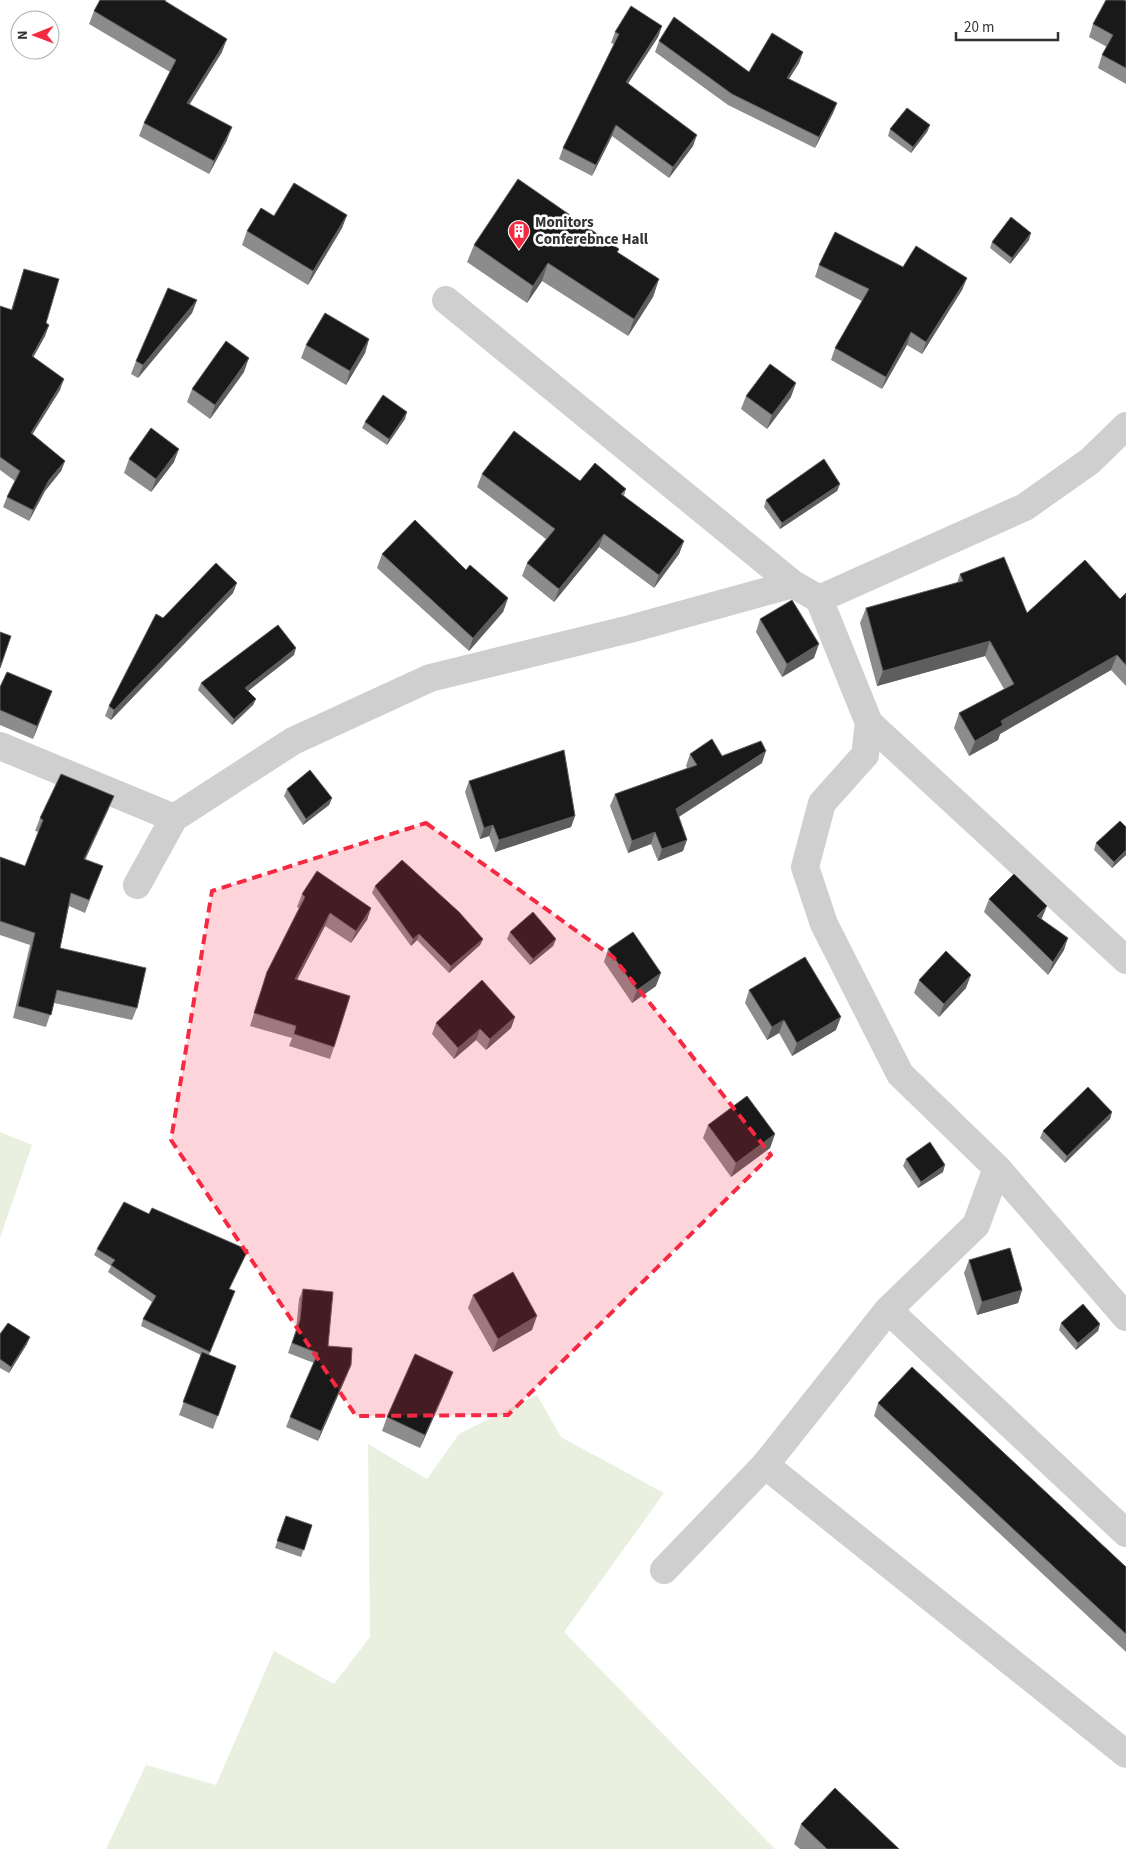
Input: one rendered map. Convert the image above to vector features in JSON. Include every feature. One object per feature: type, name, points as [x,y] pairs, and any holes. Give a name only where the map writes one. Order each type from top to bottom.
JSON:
[{"type":"street","points":[[446,300],[793,584],[819,599],[869,723],[1126,960]]},
{"type":"street","points":[[819,599],[1025,506],[1090,461],[1126,426]]},
{"type":"street","points":[[137,885],[174,818],[293,741],[430,678],[630,629],[793,584]]},
{"type":"street","points":[[869,723],[865,755],[822,803],[805,867],[824,924],[900,1074],[997,1168],[1126,1317]]},
{"type":"street","points":[[0,746],[174,818]]},
{"type":"street","points":[[664,1570],[765,1465],[888,1310],[976,1225],[997,1168]]},
{"type":"street","points":[[888,1310],[1126,1533]]},
{"type":"street","points":[[765,1465],[1126,1754]]},
{"type":"highlighted area","points":[[426,823],[613,957],[771,1155],[508,1415],[356,1416],[171,1140],[212,891]]},
{"type":"green space","points":[[0,1132],[32,1145],[0,1238]]},
{"type":"green space","points":[[537,1395],[561,1437],[664,1493],[564,1632],[775,1849],[106,1849],[146,1765],[216,1785],[274,1651],[334,1684],[370,1637],[368,1444],[427,1479],[459,1434]]},
{"type":"building","points":[[100,0],[165,0],[227,39],[187,103],[232,127],[214,161],[144,123],[176,60],[94,11]]},
{"type":"building","points":[[1106,0],[1126,1],[1126,68],[1102,55],[1113,35],[1093,24]]},
{"type":"building","points":[[631,6],[662,26],[626,82],[697,135],[673,167],[616,125],[596,165],[563,148],[619,34],[615,32]]},
{"type":"building","points":[[674,17],[749,72],[772,33],[803,52],[787,78],[837,103],[819,137],[732,94],[659,41]]},
{"type":"building","points":[[907,108],[930,125],[913,147],[890,129]]},
{"type":"building","points":[[518,179],[619,249],[617,252],[659,279],[634,319],[548,263],[533,286],[474,245]]},
{"type":"building","points":[[294,183],[347,215],[313,271],[247,231],[261,208],[274,216]]},
{"type":"building","points":[[1011,217],[1031,233],[1012,258],[992,242]]},
{"type":"building","points":[[835,232],[903,267],[916,246],[967,278],[926,342],[911,332],[886,377],[835,348],[869,289],[819,265]]},
{"type":"building","points":[[24,269],[59,279],[46,323],[49,325],[32,356],[64,379],[31,433],[65,461],[49,480],[33,510],[7,497],[20,471],[0,457],[0,306],[12,310]]},
{"type":"building","points":[[168,288],[197,300],[143,365],[136,361]]},
{"type":"building","points":[[325,313],[369,339],[350,371],[306,345]]},
{"type":"building","points":[[226,341],[249,358],[215,405],[192,389]]},
{"type":"building","points":[[770,364],[796,383],[772,415],[746,396]]},
{"type":"building","points":[[383,395],[407,412],[389,439],[365,422]]},
{"type":"building","points":[[151,428],[179,449],[156,479],[129,459]]},
{"type":"building","points":[[514,431],[580,481],[595,463],[626,489],[621,494],[684,541],[659,575],[604,534],[559,589],[527,563],[555,529],[482,474]]},
{"type":"building","points":[[824,459],[840,484],[782,523],[766,500]]},
{"type":"building","points":[[415,520],[466,570],[470,565],[508,598],[473,638],[382,554]]},
{"type":"building","points":[[1004,557],[1027,613],[1085,560],[1120,599],[1126,593],[1126,665],[1117,655],[1001,721],[1003,725],[975,741],[959,713],[1014,684],[990,641],[883,671],[866,608],[963,581],[960,574]]},
{"type":"building","points":[[216,563],[237,583],[114,710],[109,706],[156,614],[163,618]]},
{"type":"building","points":[[792,600],[819,644],[787,664],[760,619]]},
{"type":"building","points":[[278,625],[296,648],[245,688],[256,699],[234,719],[201,683]]},
{"type":"building","points":[[0,632],[11,636],[0,668]]},
{"type":"building","points":[[7,672],[52,691],[37,726],[0,710],[0,687]]},
{"type":"building","points":[[712,739],[722,756],[761,741],[766,751],[676,809],[687,840],[662,849],[655,832],[632,841],[615,794],[697,765],[690,754]]},
{"type":"building","points":[[564,750],[575,816],[499,840],[493,825],[484,828],[469,781]]},
{"type":"building","points":[[310,770],[332,798],[306,819],[287,789]]},
{"type":"building","points":[[61,774],[114,796],[84,859],[103,866],[89,900],[71,893],[60,948],[146,968],[137,1008],[57,990],[51,1015],[18,1006],[35,933],[0,921],[0,857],[25,866],[43,820],[40,818]]},
{"type":"building","points":[[1120,821],[1126,827],[1126,850],[1114,862],[1096,843]]},
{"type":"building","points":[[402,860],[459,912],[483,939],[451,966],[419,934],[413,939],[375,886]]},
{"type":"building","points":[[317,871],[371,908],[356,931],[330,913],[295,979],[350,996],[334,1047],[294,1034],[296,1026],[254,1013],[267,972],[305,897],[302,894]]},
{"type":"building","points":[[1014,874],[1047,906],[1037,916],[1068,938],[1053,962],[989,899]]},
{"type":"building","points":[[533,912],[556,939],[533,959],[510,932]]},
{"type":"building","points":[[633,932],[661,973],[637,990],[608,949]]},
{"type":"building","points":[[946,951],[971,975],[944,1004],[919,980]]},
{"type":"building","points":[[805,957],[841,1017],[797,1043],[784,1020],[772,1027],[749,990]]},
{"type":"building","points":[[482,980],[515,1017],[490,1039],[480,1029],[458,1048],[436,1023]]},
{"type":"building","points":[[1088,1087],[1112,1112],[1067,1156],[1043,1131]]},
{"type":"building","points":[[747,1096],[775,1134],[736,1163],[708,1125]]},
{"type":"building","points":[[930,1142],[945,1165],[921,1182],[906,1159]]},
{"type":"building","points":[[124,1202],[149,1214],[152,1208],[248,1250],[229,1289],[235,1291],[210,1352],[143,1319],[156,1296],[111,1265],[115,1260],[97,1249]]},
{"type":"building","points":[[1010,1248],[1022,1290],[982,1302],[969,1260]]},
{"type":"building","points":[[513,1272],[537,1316],[498,1339],[473,1295]]},
{"type":"building","points":[[303,1289],[333,1292],[328,1346],[352,1348],[351,1365],[321,1431],[290,1417],[318,1353],[292,1343],[300,1320]]},
{"type":"building","points":[[1083,1304],[1100,1324],[1078,1343],[1061,1323]]},
{"type":"building","points":[[8,1323],[30,1337],[11,1367],[0,1359],[0,1334]]},
{"type":"building","points":[[202,1352],[236,1366],[218,1416],[183,1402]]},
{"type":"building","points":[[415,1354],[453,1372],[425,1435],[387,1417]]},
{"type":"building","points":[[912,1367],[1126,1567],[1126,1634],[878,1403]]},
{"type":"building","points":[[286,1516],[312,1525],[304,1550],[277,1541]]},
{"type":"building","points":[[835,1788],[899,1849],[827,1849],[801,1824]]},
{"type":"place","name":"Monitors Conferebnce Hall","points":[[519,250]]}]
